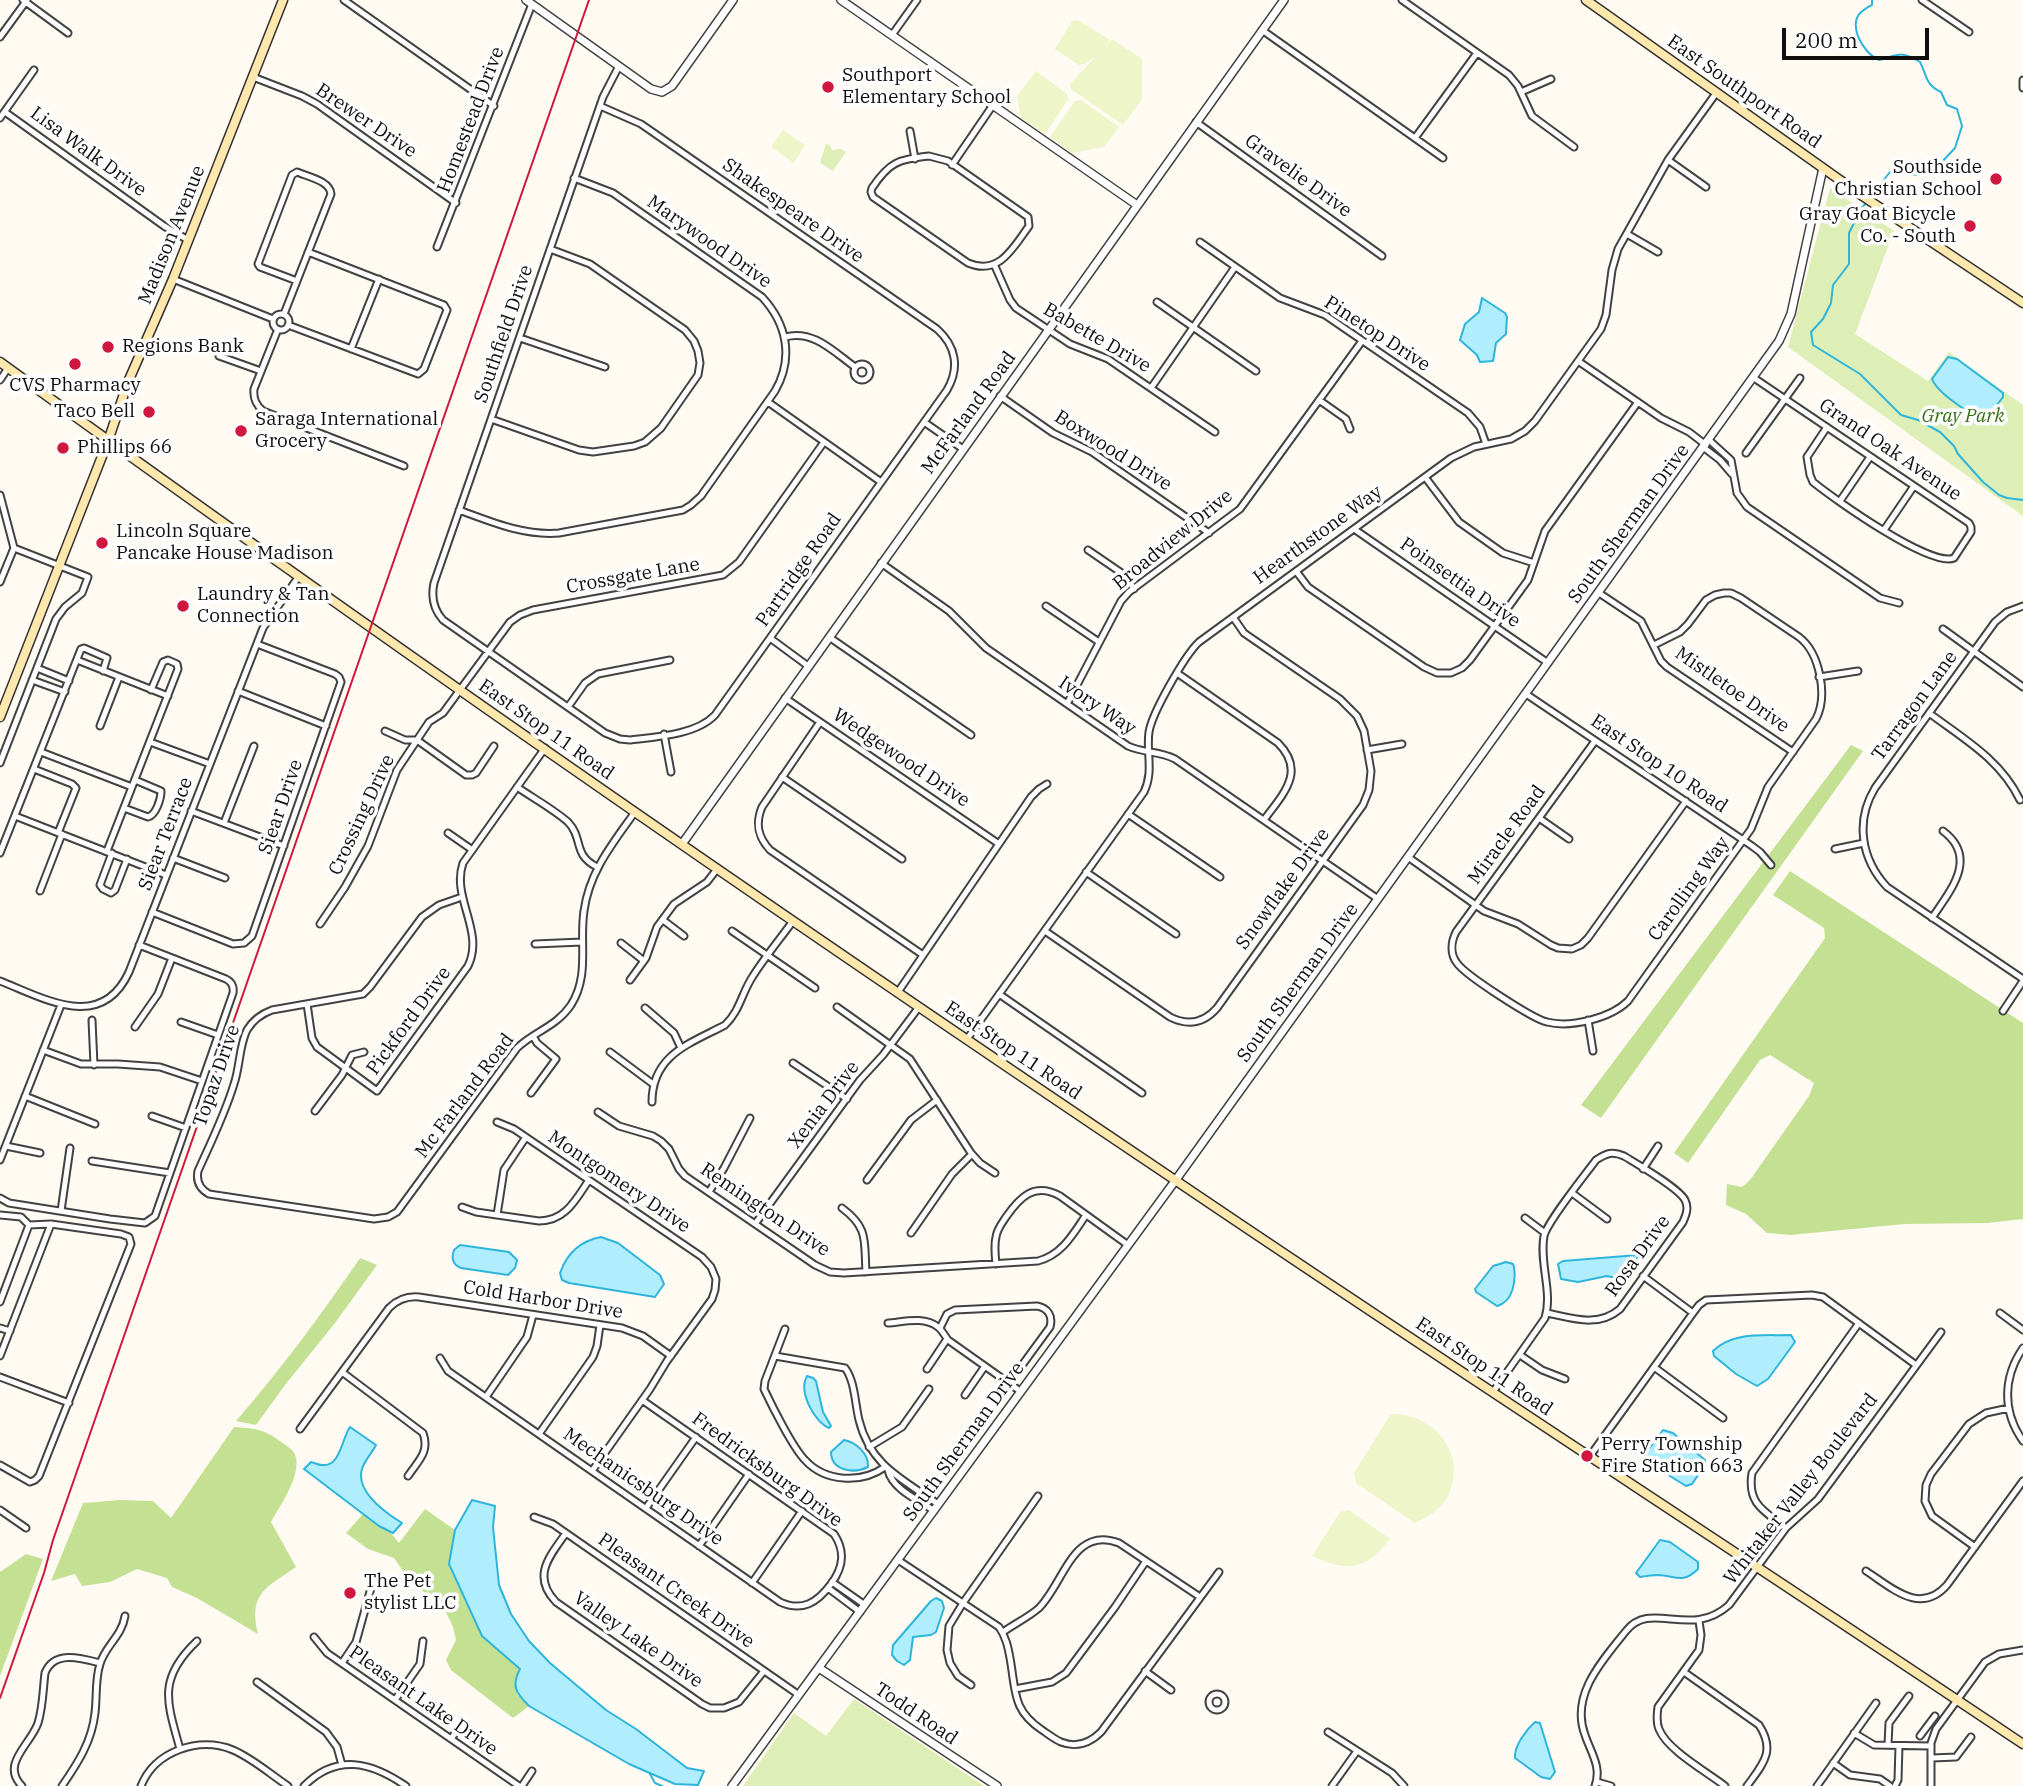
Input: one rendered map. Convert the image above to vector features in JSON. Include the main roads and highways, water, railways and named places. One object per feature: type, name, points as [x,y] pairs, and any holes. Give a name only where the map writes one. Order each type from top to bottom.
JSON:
[{"type":"main road","name":"Madison Avenue","points":[[0,717],[108,441],[128,382],[173,279],[282,0]]},
{"type":"main road","name":"East Southport Road","points":[[1586,0],[1876,206],[2023,303]]},
{"type":"main road","name":"East Stop 11 Road","points":[[0,362],[299,576],[793,921],[1175,1181],[2023,1744]]},
{"type":"water","points":[[1482,298],[1507,317],[1506,334],[1496,343],[1493,361],[1480,362],[1477,355],[1460,340],[1465,324],[1479,312]]},
{"type":"water","points":[[1948,357],[1957,359],[2003,393],[2003,397],[1988,417],[1978,419],[1945,395],[1935,384],[1932,379]]},
{"type":"water","points":[[601,1237],[618,1243],[660,1275],[664,1284],[655,1297],[562,1280],[560,1273],[571,1254],[581,1245]]},
{"type":"water","points":[[460,1245],[509,1252],[517,1260],[515,1268],[508,1275],[461,1268],[454,1263],[453,1258],[454,1250]]},
{"type":"water","points":[[1638,1255],[1633,1268],[1621,1279],[1607,1276],[1578,1282],[1561,1279],[1558,1264],[1563,1261]]},
{"type":"water","points":[[1506,1262],[1513,1264],[1514,1284],[1507,1300],[1497,1306],[1475,1289],[1493,1266]]},
{"type":"water","points":[[1791,1335],[1795,1342],[1768,1379],[1757,1386],[1736,1374],[1714,1356],[1713,1351],[1739,1337]]},
{"type":"water","points":[[807,1376],[816,1381],[823,1412],[831,1426],[829,1428],[823,1425],[809,1405],[805,1390]]},
{"type":"water","points":[[350,1427],[376,1445],[363,1466],[361,1478],[373,1501],[402,1523],[393,1533],[379,1526],[304,1469],[311,1462],[323,1465],[333,1461]]},
{"type":"water","points":[[1663,1430],[1673,1433],[1705,1460],[1705,1465],[1692,1484],[1686,1486],[1646,1461],[1646,1453]]},
{"type":"water","points":[[844,1440],[861,1449],[868,1467],[850,1470],[835,1463],[831,1452]]},
{"type":"water","points":[[472,1500],[495,1506],[493,1527],[499,1585],[511,1614],[529,1641],[550,1663],[606,1710],[687,1768],[704,1771],[698,1785],[675,1784],[629,1764],[529,1706],[521,1697],[515,1685],[520,1669],[482,1636],[449,1564],[455,1530]]},
{"type":"water","points":[[1660,1540],[1670,1542],[1698,1562],[1698,1569],[1683,1578],[1658,1575],[1640,1577],[1636,1573]]},
{"type":"water","points":[[936,1598],[942,1601],[944,1608],[936,1632],[913,1637],[910,1660],[904,1665],[892,1655],[893,1645]]},
{"type":"water","points":[[1535,1722],[1540,1723],[1555,1772],[1550,1779],[1541,1777],[1515,1758],[1521,1738]]},
{"type":"waterway","points":[[1870,197],[1890,172],[1919,175],[1940,164],[1955,148],[1962,126],[1957,109],[1947,105],[1941,92],[1929,83],[1920,62],[1904,55],[1879,60],[1862,44],[1857,33],[1857,19],[1872,5],[1872,0]]},
{"type":"waterway","points":[[1867,202],[1849,233],[1849,264],[1833,285],[1831,303],[1823,319],[1811,332],[1813,345],[1860,374],[1901,415],[1918,420],[1940,432],[1983,482],[1999,495],[2023,500]]},
{"type":"waterway","points":[[650,1774],[655,1783],[662,1786]]},
{"type":"railway","points":[[0,1698],[589,0]]},
{"type":"place","name":"Southport Elementary School","points":[[828,87]]},
{"type":"place","name":"Southside Christian School","points":[[1996,179]]},
{"type":"place","name":"Gray Goat Bicycle Co. - South","points":[[1970,226]]},
{"type":"place","name":"Regions Bank","points":[[108,347]]},
{"type":"place","name":"CVS Pharmacy","points":[[75,364]]},
{"type":"place","name":"Taco Bell","points":[[149,412]]},
{"type":"place","name":"Saraga International Grocery","points":[[241,431]]},
{"type":"place","name":"Phillips 66","points":[[63,448]]},
{"type":"place","name":"Lincoln Square Pancake House Madison","points":[[102,543]]},
{"type":"place","name":"Laundry & Tan Connection","points":[[183,606]]},
{"type":"place","name":"Perry Township Fire Station 663","points":[[1587,1456]]},
{"type":"place","name":"The Pet stylist LLC","points":[[350,1593]]},
{"type":"park label","name":"Gray Park","points":[[1963,417]]}]
